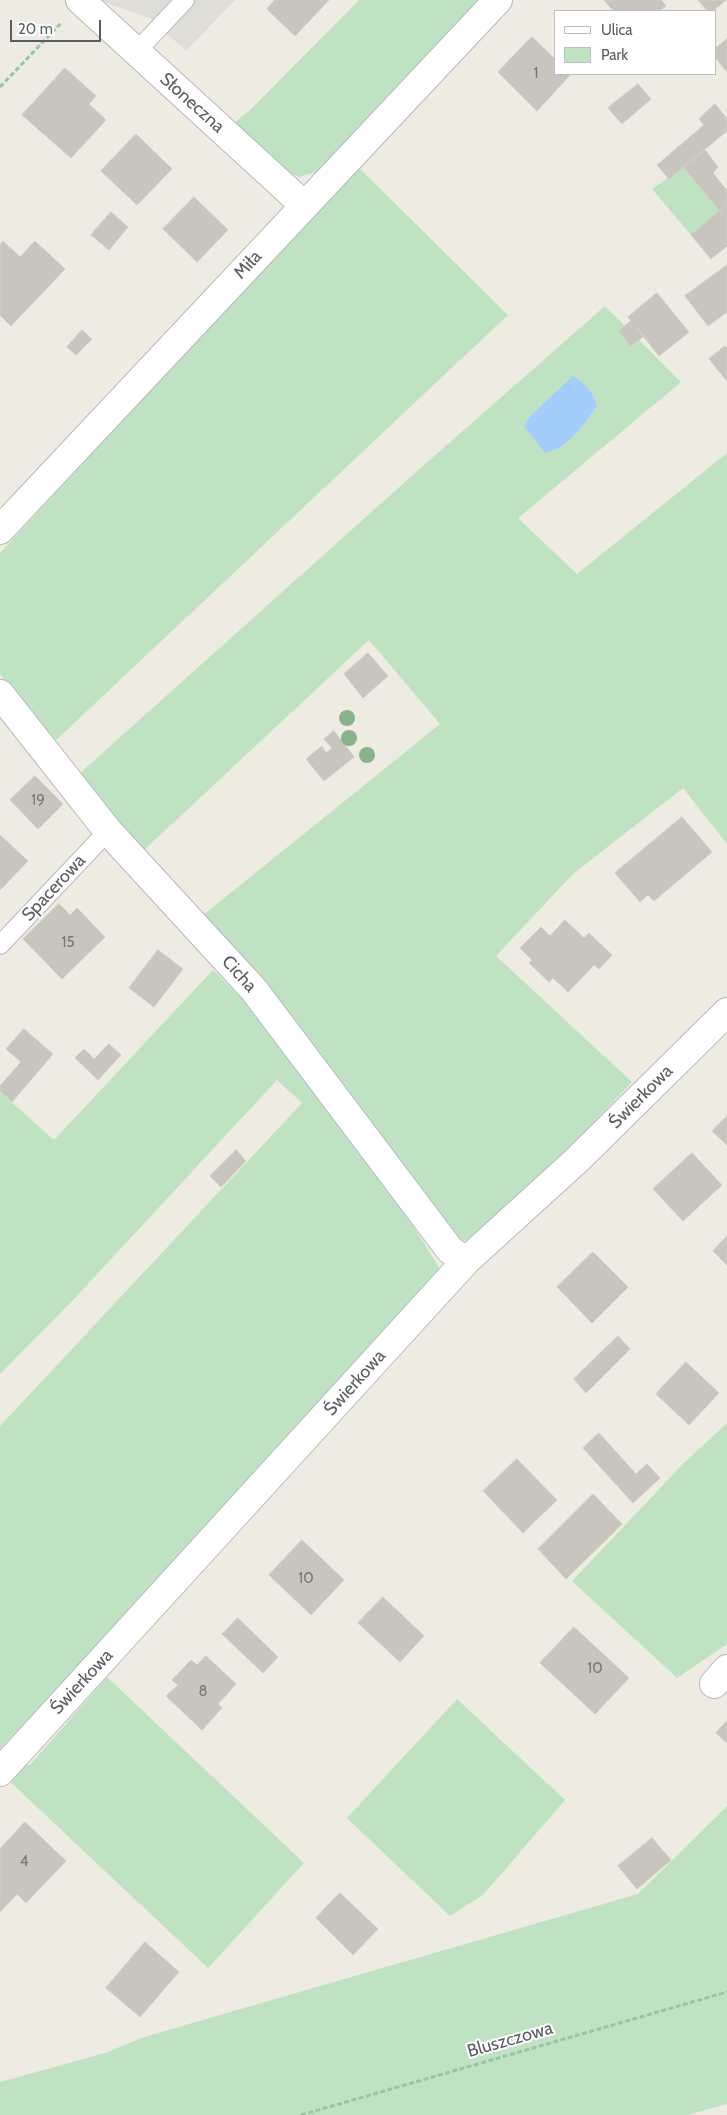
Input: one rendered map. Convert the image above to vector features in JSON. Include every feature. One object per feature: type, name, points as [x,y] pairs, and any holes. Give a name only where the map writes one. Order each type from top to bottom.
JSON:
[{"type":"street","name":"Miła","points":[[0,530],[498,0]]},
{"type":"street","name":"Słoneczna","points":[[81,1],[304,205]]},
{"type":"street","name":"Cicha","points":[[0,694],[108,831],[254,990],[450,1250],[466,1261]]},
{"type":"street","name":"Świerkowa","points":[[0,1772],[466,1261],[577,1160],[727,1012]]},
{"type":"lane","points":[[136,52],[185,0]]},
{"type":"lane","name":"Spacerowa","points":[[0,945],[108,831]]},
{"type":"path","points":[[0,87],[81,1]]},
{"type":"path","name":"Bluszczowa","points":[[301,2115],[727,1992]]},
{"type":"shaded area","points":[[98,0],[235,0],[186,51],[150,18]]},
{"type":"green space","points":[[359,0],[484,0],[323,170],[299,177],[287,172],[235,122],[251,109]]},
{"type":"green space","points":[[358,167],[508,315],[54,742],[0,674],[0,553]]},
{"type":"green space","points":[[683,167],[720,211],[691,235],[652,189]]},
{"type":"green space","points":[[605,306],[681,382],[518,518],[577,574],[727,453],[727,844],[683,788],[573,874],[496,956],[632,1082],[488,1234],[454,1243],[202,916],[440,724],[369,640],[142,852],[79,774],[415,473]]},
{"type":"green space","points":[[213,970],[255,1012],[387,1185],[444,1275],[0,1749],[0,1426],[302,1103],[277,1080],[74,1299],[0,1374],[0,1092],[54,1140]]},
{"type":"green space","points":[[727,1423],[727,1644],[677,1678],[572,1581],[682,1465]]},
{"type":"green space","points":[[107,1677],[304,1863],[208,1968],[5,1777],[16,1765],[30,1765]]},
{"type":"green space","points":[[457,1699],[565,1800],[483,1895],[450,1916],[347,1818]]},
{"type":"green space","points":[[727,1806],[727,2104],[688,2115],[0,2115],[0,2082],[105,2053],[144,2037],[638,1894]]},
{"type":"water","points":[[573,376],[588,389],[597,406],[575,435],[561,446],[545,453],[524,426],[530,416]]},
{"type":"building","points":[[275,0],[329,0],[295,36],[267,9]]},
{"type":"building","points":[[604,0],[661,0],[666,6],[660,10],[613,10]]},
{"type":"building","points":[[698,0],[726,0],[714,10],[707,10]]},
{"type":"building","points":[[532,37],[554,58],[554,75],[570,75],[537,111],[498,72]]},
{"type":"building","points":[[727,39],[727,72],[717,59],[717,47]]},
{"type":"building","points":[[65,68],[96,96],[89,104],[106,120],[71,158],[22,115]]},
{"type":"building","points":[[638,84],[651,99],[622,124],[608,108]]},
{"type":"building","points":[[715,104],[727,119],[727,131],[669,179],[657,165],[704,125],[699,119]]},
{"type":"building","points":[[136,134],[172,169],[137,205],[101,171]]},
{"type":"building","points":[[705,150],[718,167],[713,173],[727,191],[727,205],[720,211],[683,167]]},
{"type":"building","points":[[194,197],[228,230],[197,262],[163,229]]},
{"type":"building","points":[[727,205],[727,246],[711,259],[691,235]]},
{"type":"building","points":[[111,212],[128,227],[109,250],[91,235]]},
{"type":"building","points":[[3,241],[20,257],[35,241],[65,269],[11,326],[0,315],[0,245]]},
{"type":"building","points":[[727,265],[727,312],[708,326],[685,296]]},
{"type":"building","points":[[657,293],[689,332],[659,356],[628,317]]},
{"type":"building","points":[[631,321],[644,336],[631,346],[619,331]]},
{"type":"building","points":[[82,330],[92,339],[76,355],[67,347]]},
{"type":"building","points":[[725,346],[727,348],[727,381],[709,359]]},
{"type":"building","points":[[368,653],[388,676],[363,698],[344,674]]},
{"type":"building","points":[[334,731],[354,757],[324,781],[306,759],[322,746],[326,753],[332,748],[324,739]]},
{"type":"building","points":[[35,776],[63,804],[38,829],[10,800]]},
{"type":"building","points":[[682,817],[712,852],[654,901],[648,895],[640,902],[615,873]]},
{"type":"building","points":[[0,835],[28,861],[0,890]]},
{"type":"building","points":[[59,904],[70,915],[77,908],[105,937],[62,979],[23,939]]},
{"type":"building","points":[[565,920],[584,938],[589,933],[612,955],[599,969],[594,965],[568,992],[553,978],[549,982],[529,963],[532,960],[520,948],[541,927],[550,936]]},
{"type":"building","points":[[158,950],[183,969],[154,1007],[129,988]]},
{"type":"building","points":[[24,1029],[53,1054],[12,1102],[0,1091],[0,1086],[21,1062],[6,1049]]},
{"type":"building","points":[[109,1044],[121,1055],[98,1080],[75,1058],[84,1049],[94,1059]]},
{"type":"building","points":[[727,1116],[727,1145],[712,1131]]},
{"type":"building","points":[[236,1150],[246,1161],[221,1187],[210,1176]]},
{"type":"building","points":[[692,1153],[722,1185],[683,1221],[653,1189]]},
{"type":"building","points":[[727,1236],[727,1265],[713,1251]]},
{"type":"building","points":[[593,1252],[628,1287],[592,1323],[557,1287]]},
{"type":"building","points":[[618,1336],[630,1349],[586,1393],[574,1379]]},
{"type":"building","points":[[686,1362],[719,1393],[689,1425],[656,1394]]},
{"type":"building","points":[[599,1433],[636,1474],[647,1464],[660,1478],[633,1503],[583,1448]]},
{"type":"building","points":[[517,1459],[557,1500],[523,1533],[483,1491]]},
{"type":"building","points":[[593,1494],[622,1524],[566,1579],[538,1549]]},
{"type":"building","points":[[302,1540],[344,1580],[311,1615],[269,1575]]},
{"type":"building","points":[[383,1597],[424,1636],[400,1662],[358,1623]]},
{"type":"building","points":[[238,1618],[278,1657],[263,1673],[222,1634]]},
{"type":"building","points":[[574,1627],[629,1678],[595,1714],[540,1663]]},
{"type":"building","points":[[206,1656],[236,1684],[218,1704],[222,1708],[202,1730],[166,1696],[178,1685],[172,1680],[191,1660],[197,1665]]},
{"type":"building","points":[[727,1721],[727,1743],[716,1733]]},
{"type":"building","points":[[25,1822],[66,1861],[26,1903],[17,1894],[0,1912],[0,1849]]},
{"type":"building","points":[[652,1838],[671,1860],[637,1889],[618,1866]]},
{"type":"building","points":[[340,1893],[378,1929],[353,1955],[316,1918]]},
{"type":"building","points":[[145,1942],[179,1972],[140,2017],[106,1988]]}]
